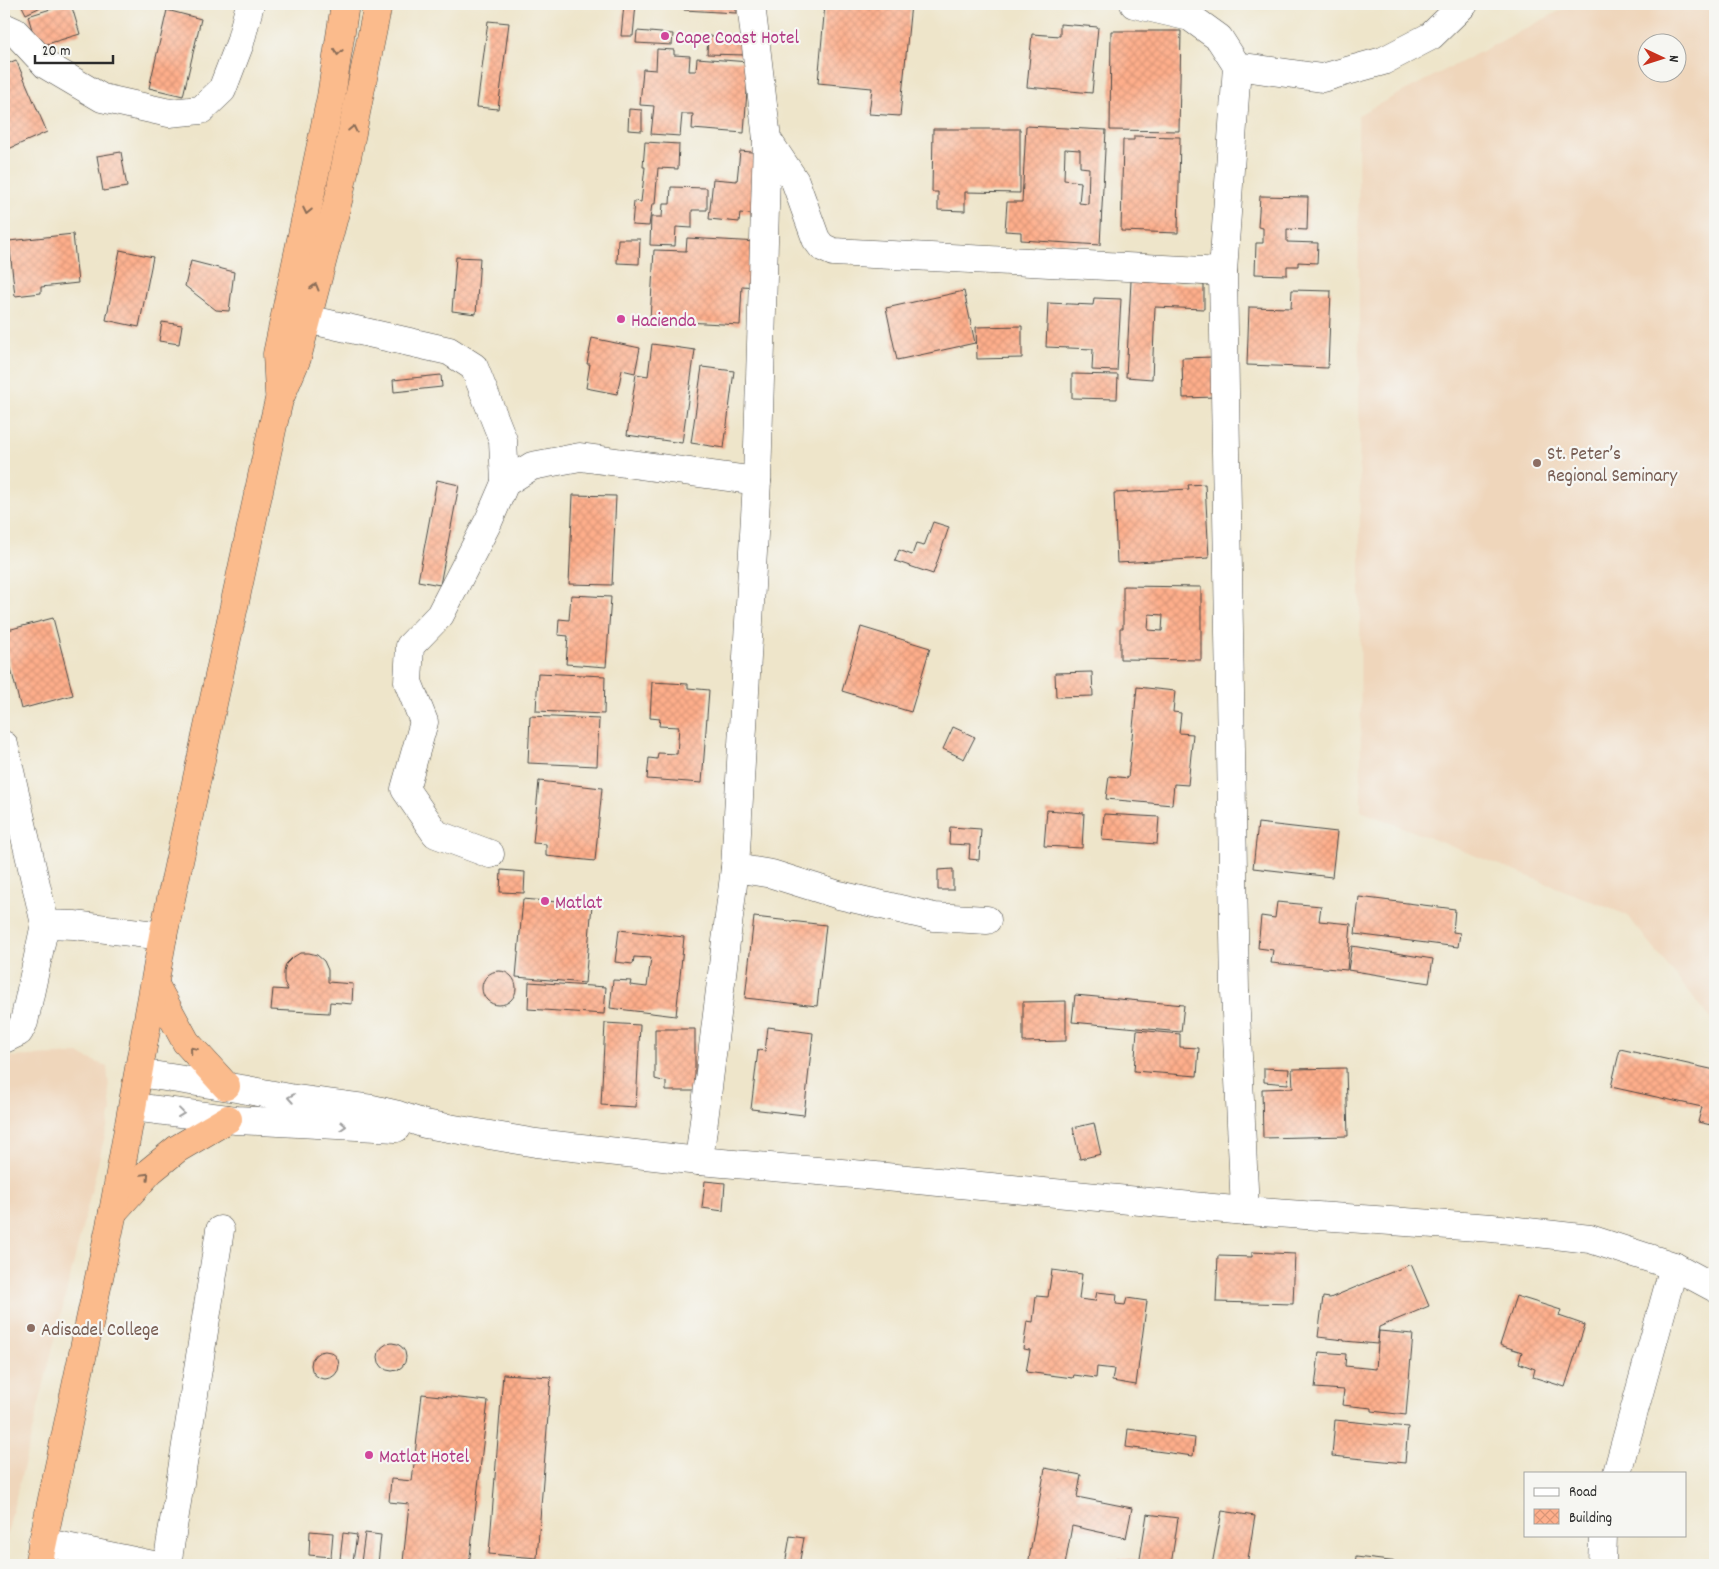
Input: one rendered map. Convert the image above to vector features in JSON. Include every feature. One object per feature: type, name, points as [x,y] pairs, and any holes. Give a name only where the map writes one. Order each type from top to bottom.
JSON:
[{"type":"highway","points":[[279,400],[277,354],[331,97],[345,4]]},
{"type":"highway","points":[[40,1554],[113,1212],[163,936],[279,400],[297,358],[339,197],[378,4]]},
{"type":"highway","points":[[155,985],[186,1042],[226,1086]]},
{"type":"highway","points":[[113,1212],[150,1171],[177,1149],[228,1119]]},
{"type":"street","points":[[4,27],[15,32],[46,65],[102,98],[169,113],[200,110],[222,90],[240,43],[250,4]]},
{"type":"street","points":[[699,1161],[735,868],[757,481],[767,139],[751,4]]},
{"type":"street","points":[[1134,4],[1190,18],[1220,38],[1236,66],[1223,272],[1235,991],[1245,1211]]},
{"type":"street","points":[[1236,66],[1322,78],[1383,61],[1431,36],[1464,4]]},
{"type":"street","points":[[767,139],[795,181],[816,238],[822,247],[833,252],[1223,272]]},
{"type":"street","points":[[307,320],[449,351],[474,367],[503,440],[505,484],[490,520],[440,615],[410,646],[408,682],[424,722],[405,789],[436,834],[490,854]]},
{"type":"street","points":[[505,484],[532,466],[580,457],[757,481]]},
{"type":"street","points":[[4,745],[45,924],[24,1022],[19,1032],[4,1039]]},
{"type":"street","points":[[735,868],[772,874],[839,895],[934,917],[986,920]]},
{"type":"street","points":[[45,924],[163,936]]},
{"type":"street","points":[[139,1073],[295,1099],[372,1109],[425,1124],[536,1143],[699,1161],[1245,1211],[1492,1228],[1590,1238],[1674,1266],[1715,1288]]},
{"type":"street","points":[[132,1107],[228,1119],[284,1123],[398,1128],[425,1124]]},
{"type":"street","points":[[167,1565],[220,1230]]},
{"type":"street","points":[[1617,1472],[1674,1266]]},
{"type":"street","points":[[1602,1565],[1603,1536]]},
{"type":"street","points":[[40,1554],[153,1565]]},
{"type":"shaded area","name":"St. Peter’s Regional Seminary","points":[[1573,4],[1715,4],[1715,1025],[1627,915],[1361,811],[1358,115]]},
{"type":"shaded area","name":"Adisadel College","points":[[79,1054],[107,1067],[111,1111],[4,1546],[4,1057]]},
{"type":"building","points":[[21,4],[47,4],[26,14]]},
{"type":"building","points":[[71,4],[80,34],[37,47],[28,16]]},
{"type":"building","points":[[624,4],[636,4],[633,36],[621,36]]},
{"type":"building","points":[[685,4],[736,4],[736,13],[684,10]]},
{"type":"building","points":[[825,4],[911,4],[900,116],[869,114],[872,88],[818,83]]},
{"type":"building","points":[[167,10],[201,19],[183,96],[149,88]]},
{"type":"building","points":[[488,21],[509,23],[498,109],[477,107]]},
{"type":"building","points":[[1060,24],[1098,27],[1092,93],[1027,87],[1032,34],[1060,36]]},
{"type":"building","points":[[637,31],[673,34],[672,45],[636,43]]},
{"type":"building","points":[[1111,31],[1181,31],[1179,131],[1110,130]]},
{"type":"building","points":[[708,36],[746,37],[745,55],[707,54]]},
{"type":"building","points":[[657,49],[674,50],[674,55],[690,56],[689,71],[696,71],[697,58],[749,62],[744,133],[692,129],[693,114],[682,114],[680,136],[651,134],[654,106],[640,105],[643,69],[656,70]]},
{"type":"building","points":[[16,60],[47,132],[4,151],[4,65]]},
{"type":"building","points":[[629,109],[642,110],[642,131],[628,130]]},
{"type":"building","points":[[1026,126],[1106,130],[1100,245],[1021,240],[1021,232],[1005,231],[1007,202],[1022,202]],"holes":[[[1065,149],[1080,150],[1080,167],[1089,168],[1088,204],[1079,203],[1081,182],[1064,180]]]},
{"type":"building","points":[[933,129],[1020,129],[1020,193],[965,192],[965,211],[938,210],[938,192],[932,192]]},
{"type":"building","points":[[1134,136],[1180,137],[1178,233],[1121,231],[1123,140],[1134,140]]},
{"type":"building","points":[[645,142],[679,144],[678,169],[658,168],[655,204],[652,204],[649,226],[632,225],[634,201],[641,202],[645,167],[643,167]]},
{"type":"building","points":[[740,151],[763,153],[759,215],[740,213],[739,222],[709,219],[713,179],[737,181]]},
{"type":"building","points":[[121,152],[127,187],[103,191],[97,156]]},
{"type":"building","points":[[671,187],[707,188],[707,210],[692,210],[692,228],[676,227],[675,246],[650,245],[651,217],[662,217],[663,204],[670,204]]},
{"type":"building","points":[[1260,196],[1308,197],[1307,230],[1287,229],[1287,242],[1318,243],[1317,263],[1298,262],[1298,266],[1287,266],[1287,275],[1255,274],[1256,243],[1263,243],[1263,228],[1258,227]]},
{"type":"building","points":[[73,234],[78,283],[41,287],[41,293],[15,296],[9,241]]},
{"type":"building","points":[[687,238],[759,242],[757,287],[742,286],[740,325],[650,320],[654,250],[686,251]]},
{"type":"building","points":[[618,239],[640,239],[639,264],[617,263]]},
{"type":"building","points":[[120,250],[153,257],[139,327],[106,320]]},
{"type":"building","points":[[456,257],[480,258],[476,314],[452,311]]},
{"type":"building","points":[[191,261],[234,272],[229,311],[216,310],[185,286]]},
{"type":"building","points":[[1131,281],[1204,285],[1204,309],[1155,307],[1152,379],[1126,377]]},
{"type":"building","points":[[1292,290],[1331,291],[1328,368],[1247,365],[1249,307],[1291,308]]},
{"type":"building","points":[[964,291],[975,343],[897,360],[886,308]]},
{"type":"building","points":[[1094,298],[1121,299],[1117,371],[1092,370],[1093,349],[1046,347],[1048,303],[1093,305]]},
{"type":"building","points":[[162,322],[182,325],[179,344],[159,341]]},
{"type":"building","points":[[1022,326],[1022,358],[977,359],[976,327]]},
{"type":"building","points":[[592,338],[640,348],[635,373],[622,370],[617,394],[586,388],[590,364],[587,364]]},
{"type":"building","points":[[652,344],[695,350],[682,443],[627,435],[636,374],[648,376]]},
{"type":"building","points":[[1213,357],[1215,397],[1183,398],[1182,358]]},
{"type":"building","points":[[702,367],[734,371],[724,448],[691,443]]},
{"type":"building","points":[[1072,374],[1118,375],[1117,399],[1072,398]]},
{"type":"building","points":[[441,375],[442,387],[394,392],[393,380]]},
{"type":"building","points":[[437,480],[459,485],[440,585],[418,581]]},
{"type":"building","points":[[1205,484],[1209,558],[1117,563],[1114,493],[1189,489],[1188,485]]},
{"type":"building","points":[[573,495],[616,496],[612,585],[569,584]]},
{"type":"building","points":[[933,522],[949,527],[933,574],[895,561],[899,550],[912,555],[916,544],[924,546]]},
{"type":"building","points":[[1123,586],[1201,587],[1201,660],[1120,659],[1120,628],[1123,628]],"holes":[[[1149,614],[1163,615],[1162,631],[1148,630]]]},
{"type":"building","points":[[571,595],[611,597],[606,667],[566,664],[568,636],[558,635],[559,619],[569,620]]},
{"type":"building","points":[[53,618],[73,695],[21,709],[4,641],[4,631]]},
{"type":"building","points":[[861,627],[930,648],[911,712],[842,691]]},
{"type":"building","points":[[1092,672],[1093,696],[1056,697],[1055,673]]},
{"type":"building","points":[[538,673],[605,676],[604,714],[536,711]]},
{"type":"building","points":[[652,682],[688,684],[688,688],[709,690],[702,783],[647,779],[649,758],[657,759],[658,753],[677,754],[679,727],[659,726],[660,719],[650,718]]},
{"type":"building","points":[[1137,687],[1175,691],[1173,712],[1181,713],[1179,733],[1193,734],[1188,785],[1174,784],[1172,805],[1106,799],[1109,776],[1128,778]]},
{"type":"building","points":[[530,716],[599,719],[597,766],[528,763]]},
{"type":"building","points":[[953,727],[975,737],[964,759],[943,749]]},
{"type":"building","points":[[539,781],[602,788],[595,861],[546,856],[546,844],[533,843]]},
{"type":"building","points":[[1047,810],[1084,813],[1082,848],[1044,846]]},
{"type":"building","points":[[1104,814],[1159,817],[1157,844],[1102,840]]},
{"type":"building","points":[[1258,823],[1337,832],[1332,877],[1253,868]]},
{"type":"building","points":[[950,827],[981,829],[979,860],[969,859],[970,845],[949,844]]},
{"type":"building","points":[[953,869],[953,890],[938,890],[938,870]]},
{"type":"building","points":[[501,870],[525,872],[524,893],[500,892]]},
{"type":"building","points":[[1359,897],[1455,909],[1453,932],[1460,933],[1458,947],[1355,934]]},
{"type":"building","points":[[523,899],[592,905],[585,983],[516,977]]},
{"type":"building","points":[[1277,902],[1321,906],[1319,921],[1351,924],[1347,970],[1271,963],[1273,950],[1258,948],[1261,916],[1275,918]]},
{"type":"building","points":[[754,917],[826,925],[817,1006],[745,998]]},
{"type":"building","points":[[619,930],[684,937],[676,1016],[610,1008],[613,980],[631,981],[630,985],[647,987],[651,958],[634,957],[633,964],[615,962]]},
{"type":"building","points":[[1352,946],[1433,959],[1429,983],[1348,970]]},
{"type":"building","points":[[300,953],[317,955],[324,961],[328,970],[328,982],[353,984],[352,1004],[330,1002],[329,1013],[271,1010],[273,989],[288,990],[284,982],[286,964]]},
{"type":"building","points":[[499,971],[506,972],[511,976],[515,981],[515,995],[511,1000],[506,1004],[499,1005],[492,1004],[487,1000],[483,995],[482,988],[483,981],[487,976],[492,972]]},
{"type":"building","points":[[529,982],[606,987],[604,1014],[528,1009]]},
{"type":"building","points":[[1075,995],[1184,1005],[1181,1032],[1072,1022]]},
{"type":"building","points":[[1066,1001],[1066,1041],[1023,1042],[1023,1002]]},
{"type":"building","points":[[605,1023],[640,1025],[636,1107],[601,1105]]},
{"type":"building","points":[[768,1027],[813,1033],[804,1115],[751,1109],[758,1050],[765,1051]]},
{"type":"building","points":[[655,1029],[695,1029],[695,1091],[666,1091],[666,1082],[655,1079]]},
{"type":"building","points":[[1137,1030],[1180,1034],[1180,1047],[1199,1048],[1197,1076],[1134,1071]]},
{"type":"building","points":[[1620,1049],[1715,1070],[1715,1126],[1698,1122],[1702,1107],[1611,1087]]},
{"type":"building","points":[[1264,1068],[1289,1069],[1288,1084],[1264,1082]]},
{"type":"building","points":[[1346,1068],[1348,1136],[1263,1138],[1262,1089],[1293,1088],[1292,1069]]},
{"type":"building","points":[[1094,1123],[1101,1154],[1080,1159],[1073,1128]]},
{"type":"building","points":[[705,1181],[725,1183],[723,1211],[702,1208]]},
{"type":"building","points":[[1252,1252],[1295,1254],[1293,1304],[1216,1302],[1218,1256],[1252,1257]]},
{"type":"building","points":[[1411,1264],[1429,1306],[1379,1327],[1377,1344],[1318,1337],[1323,1297],[1330,1298]]},
{"type":"building","points":[[1052,1270],[1082,1274],[1079,1299],[1095,1301],[1097,1292],[1117,1294],[1116,1304],[1125,1305],[1127,1298],[1147,1301],[1136,1385],[1112,1381],[1114,1369],[1097,1367],[1096,1378],[1074,1375],[1073,1378],[1026,1372],[1030,1350],[1023,1349],[1027,1321],[1033,1322],[1036,1296],[1048,1297]]},
{"type":"building","points":[[1516,1296],[1561,1310],[1559,1316],[1585,1325],[1565,1387],[1533,1377],[1535,1369],[1519,1363],[1522,1352],[1500,1345]]},
{"type":"building","points":[[1379,1331],[1413,1334],[1406,1415],[1372,1411],[1372,1408],[1342,1405],[1344,1390],[1315,1388],[1319,1352],[1346,1354],[1345,1366],[1376,1369]]},
{"type":"building","points":[[392,1343],[402,1347],[406,1357],[402,1367],[392,1371],[382,1367],[378,1357],[382,1347]]},
{"type":"building","points":[[325,1351],[335,1355],[339,1365],[335,1375],[325,1379],[315,1375],[311,1365],[315,1355]]},
{"type":"building","points":[[503,1374],[551,1377],[537,1558],[489,1554]]},
{"type":"building","points":[[422,1394],[488,1401],[469,1565],[403,1562],[409,1504],[389,1502],[391,1479],[412,1481]]},
{"type":"building","points":[[1335,1420],[1408,1427],[1405,1463],[1332,1456]]},
{"type":"building","points":[[1128,1429],[1195,1438],[1193,1456],[1126,1447]]},
{"type":"building","points":[[1045,1468],[1081,1475],[1077,1497],[1132,1508],[1126,1538],[1072,1526],[1065,1565],[1028,1565]]},
{"type":"building","points":[[1222,1511],[1255,1516],[1247,1565],[1212,1565]]},
{"type":"building","points":[[1147,1514],[1178,1518],[1171,1565],[1139,1565]]},
{"type":"building","points":[[310,1531],[333,1533],[331,1557],[309,1555]]},
{"type":"building","points":[[343,1533],[357,1535],[353,1561],[340,1559]]},
{"type":"building","points":[[365,1533],[381,1535],[378,1564],[361,1562]]},
{"type":"building","points":[[790,1536],[804,1538],[799,1565],[785,1565]]},
{"type":"building","points":[[1356,1557],[1407,1563],[1407,1565],[1355,1565]]},
{"type":"building","points":[[1118,1559],[1136,1559],[1136,1565],[1118,1565]]},
{"type":"place","name":"Cape Coast Hotel","points":[[665,36]]},
{"type":"place","name":"Hacienda","points":[[621,319]]},
{"type":"place","name":"St. Peter’s Regional Seminary","points":[[1537,463]]},
{"type":"place","name":"Matlat","points":[[545,901]]},
{"type":"place","name":"Adisadel College","points":[[31,1328]]},
{"type":"place","name":"Matlat Hotel","points":[[369,1455]]}]
